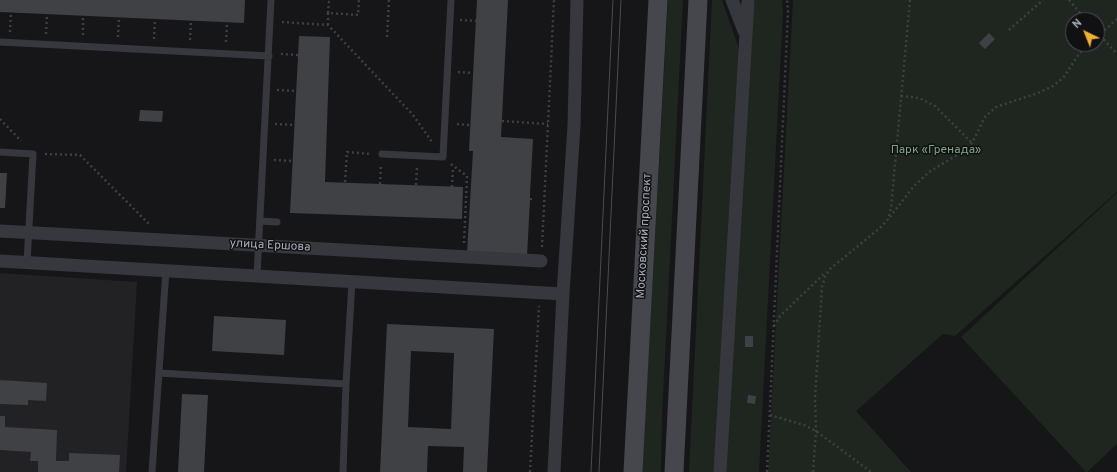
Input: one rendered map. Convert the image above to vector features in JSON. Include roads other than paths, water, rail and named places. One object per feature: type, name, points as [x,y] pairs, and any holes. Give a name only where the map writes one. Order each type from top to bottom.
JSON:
[{"type":"main road","name":"Московский проспект","points":[[633,472],[658,0]]},
{"type":"main road","points":[[674,472],[698,0]]},
{"type":"street","points":[[554,472],[563,294],[574,126],[577,0]]},
{"type":"street","points":[[732,0],[746,37]]},
{"type":"street","points":[[720,472],[748,0]]},
{"type":"street","name":"улица Ершова","points":[[0,230],[541,262]]},
{"type":"street","points":[[0,261],[563,294]]},
{"type":"lane","points":[[257,275],[271,0]]},
{"type":"lane","points":[[382,154],[442,157],[451,0]]},
{"type":"lane","points":[[0,42],[268,55]]},
{"type":"lane","points":[[0,152],[33,154],[27,262]]},
{"type":"lane","points":[[260,222],[277,222]]},
{"type":"lane","points":[[152,472],[166,270]]},
{"type":"lane","points":[[343,472],[352,281]]},
{"type":"lane","points":[[159,373],[346,384]]},
{"type":"tram line","points":[[591,472],[613,0]]},
{"type":"tram line","points":[[599,472],[621,0]]},
{"type":"park label","name":"Парк «Гренада»","points":[[936,151]]}]
